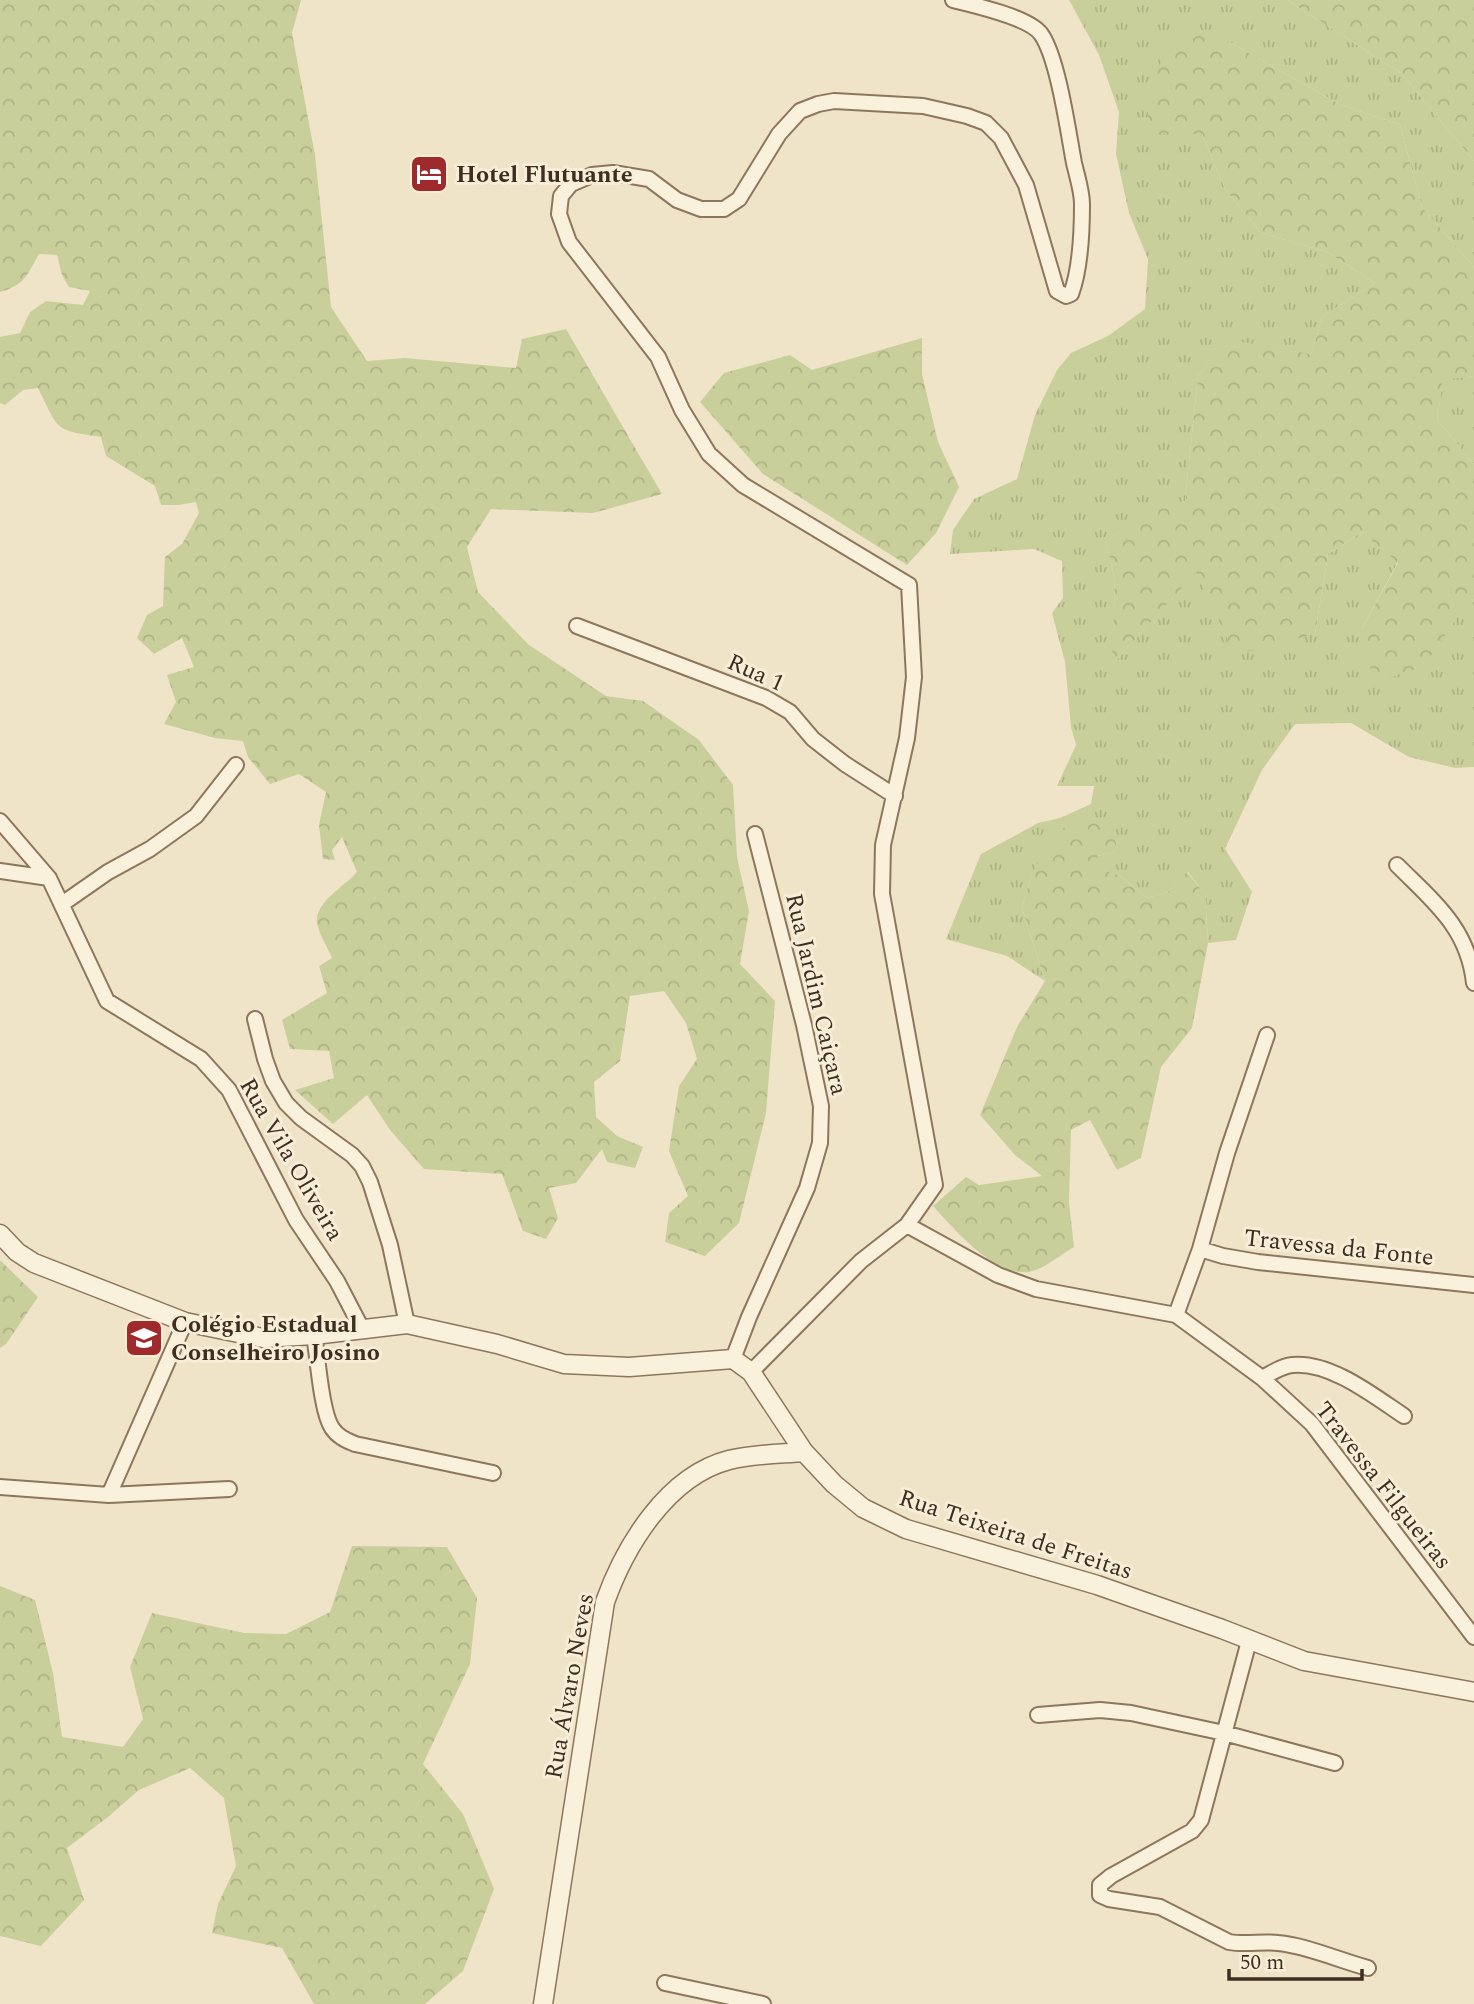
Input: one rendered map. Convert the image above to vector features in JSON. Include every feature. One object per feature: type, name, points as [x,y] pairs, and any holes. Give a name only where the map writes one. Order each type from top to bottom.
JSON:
[{"type":"street","points":[[751,1372],[861,1261],[907,1225],[935,1185],[882,894],[883,845],[907,738],[914,677],[909,585],[743,485],[709,454],[682,410],[658,358],[569,242],[559,214],[561,196],[570,184],[592,175],[614,173],[649,179],[677,200],[701,209],[724,209],[738,199],[779,134],[800,111],[818,104],[834,102],[923,106],[986,123],[1001,138],[1026,185],[1057,291],[1066,296],[1071,294],[1075,281],[1082,202],[1061,96],[1048,47],[1040,32],[1016,18],[953,0]]},
{"type":"street","name":"Rua 1","points":[[578,626],[766,698],[790,712],[813,739],[845,764],[895,796]]},
{"type":"street","points":[[62,904],[180,828],[210,800],[236,765]]},
{"type":"street","name":"Rua Vila Oliveira","points":[[0,821],[49,878],[107,1001],[201,1059],[229,1090],[296,1220],[337,1281],[362,1329]]},
{"type":"street","name":"Rua Jardim Caiçara","points":[[733,1359],[807,1188],[820,1143],[821,1106],[804,1025],[755,834]]},
{"type":"street","points":[[1397,865],[1450,918],[1469,955],[1474,983]]},
{"type":"street","points":[[0,871],[49,878]]},
{"type":"street","points":[[256,1019],[265,1059],[273,1081],[286,1103],[301,1118],[352,1155],[362,1166],[370,1182],[390,1245],[407,1324]]},
{"type":"street","points":[[1176,1315],[1200,1248],[1227,1153],[1267,1035]]},
{"type":"street","name":"Travessa Filgueiras","points":[[907,1225],[998,1275],[1036,1289],[1176,1315],[1262,1378],[1312,1424],[1474,1637]]},
{"type":"street","points":[[0,1234],[17,1252],[34,1263],[185,1322],[262,1338],[407,1324],[497,1343],[564,1364],[629,1367],[733,1359]]},
{"type":"street","name":"Travessa da Fonte","points":[[1200,1248],[1223,1256],[1258,1262],[1474,1284]]},
{"type":"street","points":[[109,1494],[185,1322]]},
{"type":"street","points":[[314,1335],[327,1417],[342,1438],[355,1444],[493,1473]]},
{"type":"street","name":"Rua Teixeira de Freitas","points":[[733,1359],[751,1372],[804,1452],[834,1484],[863,1508],[906,1529],[1097,1585],[1304,1661],[1474,1692]]},
{"type":"street","points":[[1262,1378],[1291,1365],[1321,1369],[1358,1386],[1404,1416]]},
{"type":"street","name":"Rua Álvaro Neves","points":[[543,2004],[605,1602],[616,1570],[652,1515],[700,1472],[727,1461],[804,1452]]},
{"type":"street","points":[[0,1487],[109,1494],[229,1489]]},
{"type":"street","points":[[1248,1641],[1201,1820],[1192,1831],[1111,1876],[1100,1885],[1100,1895],[1109,1899],[1160,1907],[1229,1942],[1277,1942],[1368,1968]]},
{"type":"street","points":[[1038,1715],[1100,1710],[1131,1713],[1224,1733],[1335,1763]]},
{"type":"street","points":[[665,1983],[764,2004]]},
{"type":"green space","points":[[0,0],[301,0],[292,33],[315,155],[331,307],[367,361],[405,358],[516,368],[522,339],[566,329],[662,494],[593,513],[491,509],[467,547],[478,592],[529,645],[606,696],[643,701],[699,740],[733,785],[737,857],[749,911],[740,964],[775,1001],[766,1113],[739,1223],[705,1256],[665,1242],[669,1213],[688,1196],[669,1151],[679,1086],[697,1059],[686,1023],[664,991],[630,996],[620,1061],[594,1082],[596,1117],[617,1136],[643,1147],[635,1168],[607,1162],[602,1149],[576,1183],[549,1188],[558,1218],[546,1239],[523,1231],[502,1174],[424,1169],[390,1130],[367,1095],[333,1124],[295,1090],[334,1078],[329,1051],[290,1049],[282,1020],[327,993],[319,966],[332,958],[319,931],[318,915],[326,901],[357,872],[342,837],[332,850],[335,860],[323,859],[319,825],[326,792],[299,774],[270,784],[248,757],[243,741],[215,738],[164,724],[176,702],[167,675],[194,667],[182,638],[154,654],[137,638],[147,615],[163,606],[165,557],[182,544],[199,513],[196,502],[161,505],[155,486],[106,456],[101,437],[59,426],[38,388],[23,390],[5,405],[0,403],[0,337],[20,333],[30,312],[46,301],[83,305],[90,291],[69,287],[62,275],[57,255],[39,254],[20,282],[0,292]]},
{"type":"green space","points":[[1069,0],[1287,0],[1401,73],[1474,161],[1474,267],[1422,207],[1400,125],[1339,104],[1226,40],[1202,134],[1225,189],[1261,233],[1327,252],[1375,283],[1323,316],[1311,354],[1230,341],[1198,376],[1185,501],[1151,508],[1106,542],[1115,581],[1113,664],[1196,571],[1315,634],[1328,554],[1362,532],[1398,562],[1361,630],[1474,600],[1474,767],[1455,768],[1409,757],[1351,723],[1295,724],[1262,770],[1225,849],[1252,892],[1236,940],[1208,943],[1205,894],[1188,872],[1168,892],[1147,898],[1120,876],[1094,867],[1098,856],[1117,850],[1032,873],[1022,908],[1045,981],[1007,956],[946,939],[981,854],[1038,823],[1060,818],[1091,804],[1094,786],[1057,786],[1076,745],[1071,727],[1065,662],[1052,613],[1063,598],[1062,561],[1034,549],[950,554],[953,530],[974,499],[1017,479],[1035,415],[1057,370],[1071,353],[1108,336],[1145,309],[1148,259],[1129,213],[1116,154],[1119,112],[1099,55]]},
{"type":"green space","points":[[1287,0],[1474,0],[1474,161],[1401,73]]},
{"type":"green space","points":[[1178,28],[1226,40],[1339,104],[1400,125],[1422,207],[1474,267],[1474,376],[1443,380],[1437,420],[1474,464],[1474,600],[1470,599],[1424,666],[1374,683],[1361,630],[1398,563],[1362,532],[1328,554],[1315,634],[1235,655],[1196,572],[1112,665],[1115,581],[1106,542],[1151,507],[1185,501],[1198,376],[1230,340],[1311,354],[1323,316],[1375,283],[1327,252],[1261,233],[1225,189],[1202,134],[1144,133],[1157,70]]},
{"type":"green space","points":[[922,338],[922,374],[938,442],[959,487],[936,533],[907,565],[763,474],[700,402],[724,373],[790,355],[812,370]]},
{"type":"green space","points":[[1474,376],[1474,464],[1437,420],[1443,379]]},
{"type":"green space","points":[[1089,820],[1112,822],[1117,850],[1098,856],[1095,867],[1120,876],[1147,898],[1168,892],[1187,872],[1205,894],[1208,943],[1192,1028],[1161,1067],[1141,1158],[1117,1170],[1090,1120],[1071,1130],[1069,1202],[1074,1247],[1041,1268],[1022,1272],[1008,1269],[979,1252],[933,1206],[966,1177],[979,1185],[1042,1176],[1015,1155],[980,1115],[1017,1027],[1045,981],[1022,908],[1032,873],[1053,838],[1068,824]]},
{"type":"green space","points":[[0,1260],[38,1297],[6,1344],[0,1348]]},
{"type":"green space","points":[[352,1546],[447,1547],[477,1598],[470,1664],[423,1764],[463,1814],[494,1889],[463,1971],[425,2004],[314,2004],[282,1948],[212,1933],[218,1904],[236,1866],[224,1798],[190,1768],[139,1790],[67,1848],[84,1900],[41,1946],[0,1936],[0,1586],[35,1600],[53,1673],[62,1737],[123,1747],[143,1719],[130,1667],[152,1613],[244,1633],[286,1634],[330,1612]]},
{"type":"place","name":"Hotel Flutuante","points":[[429,174]]},
{"type":"place","name":"Colégio Estadual Conselheiro Josino","points":[[144,1338]]}]
